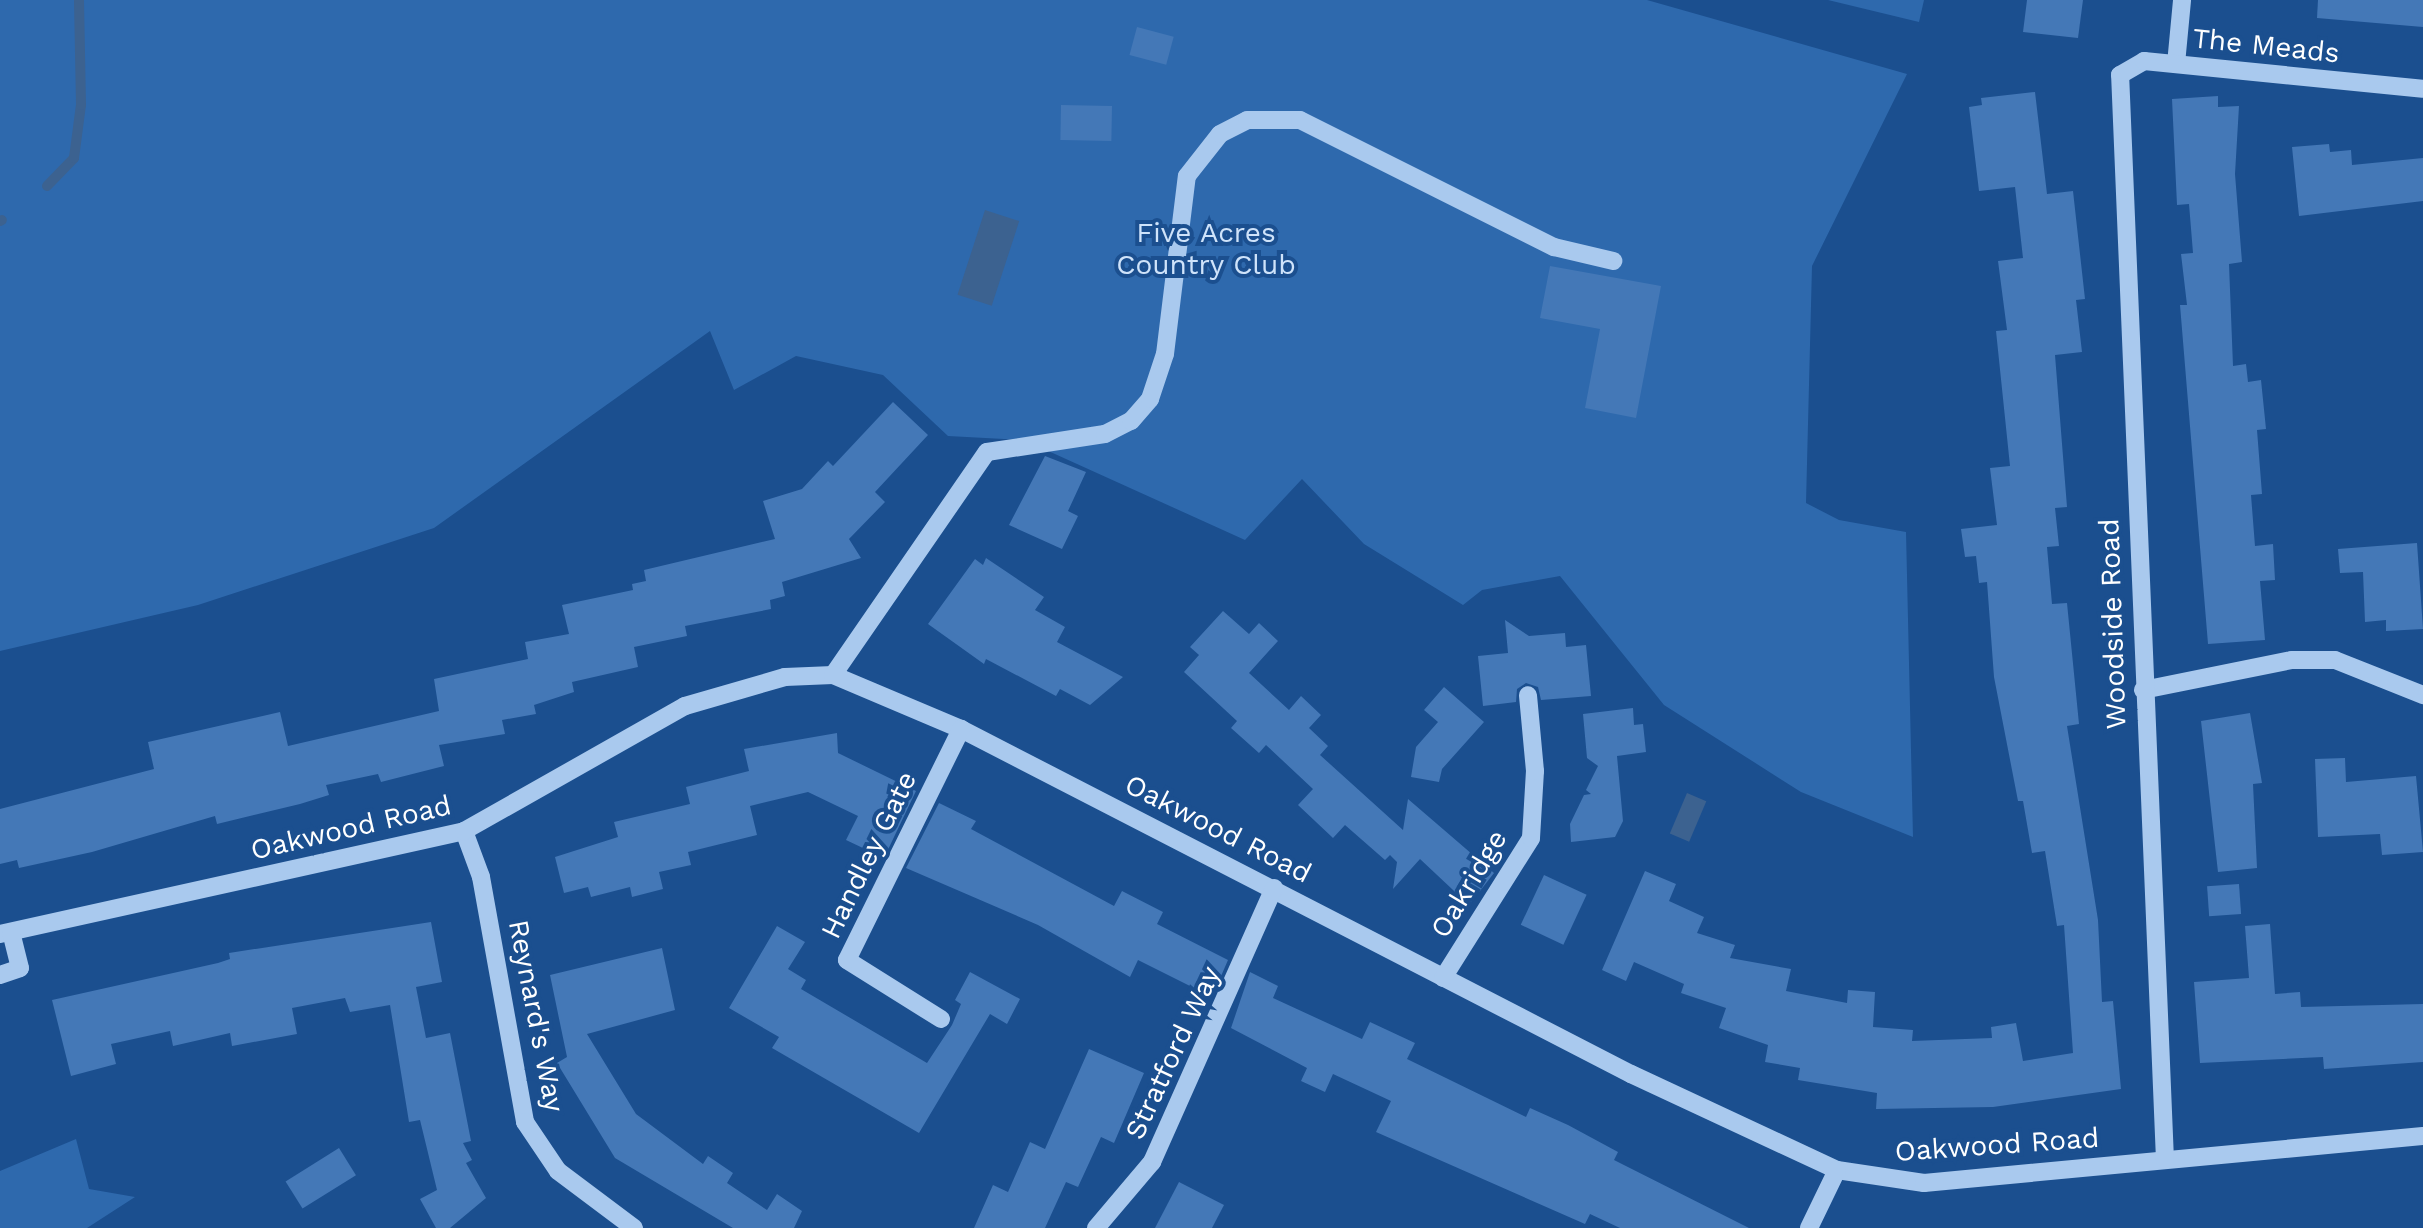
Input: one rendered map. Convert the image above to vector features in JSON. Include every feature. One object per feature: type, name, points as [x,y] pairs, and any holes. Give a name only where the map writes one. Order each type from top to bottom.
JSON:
[{"type":"street","points":[[2176,64],[2182,0]]},
{"type":"street","name":"The Meads","points":[[2117,86],[2129,65],[2176,64],[2423,89]]},
{"type":"street","name":"Woodside Road","points":[[2117,86],[2165,1160]]},
{"type":"street","points":[[833,675],[987,452],[1105,434],[1131,421],[1150,399],[1166,354],[1187,176],[1203,148],[1247,120],[1300,120],[1554,248],[1613,260]]},
{"type":"street","points":[[2143,690],[2292,660],[2336,660],[2423,695]]},
{"type":"street","name":"Oakwood Road","points":[[6,933],[464,831],[685,706],[785,677],[833,675],[960,728],[1443,978],[1837,1170],[1924,1183],[2165,1160],[2422,1143]]},
{"type":"street","name":"Oakridge","points":[[1443,978],[1531,838],[1535,770],[1528,695]]},
{"type":"street","name":"Handley Gate","points":[[941,1018],[847,960],[960,728]]},
{"type":"street","name":"Reynard's Way","points":[[464,831],[481,877],[525,1122],[558,1171],[634,1228]]},
{"type":"street","name":"Stratford Way","points":[[1096,1228],[1152,1162],[1249,957],[1274,888]]},
{"type":"street","points":[[0,974],[20,968],[6,933]]},
{"type":"street","points":[[1809,1228],[1837,1170]]},
{"type":"green space","name":"Five Acres Country Club","points":[[0,0],[1647,0],[1907,74],[1812,266],[1806,503],[1839,520],[1906,532],[1913,837],[1801,792],[1664,705],[1560,576],[1482,590],[1463,605],[1364,544],[1302,479],[1245,540],[1024,440],[948,436],[883,375],[796,356],[734,390],[710,331],[434,528],[198,605],[0,651]]},
{"type":"green space","points":[[1828,0],[1924,0],[1919,22]]},
{"type":"green space","points":[[76,1139],[89,1189],[135,1197],[87,1228],[0,1228],[0,1171]]},
{"type":"shaded area","points":[[985,210],[1019,221],[992,306],[957,295]]},
{"type":"shaded area","points":[[1687,793],[1706,801],[1689,842],[1670,834]]},
{"type":"building","points":[[2027,0],[2083,0],[2078,38],[2023,32]]},
{"type":"building","points":[[2318,0],[2423,0],[2423,27],[2317,18]]},
{"type":"building","points":[[1137,27],[1174,37],[1166,65],[1129,55]]},
{"type":"building","points":[[2035,92],[2047,194],[2073,191],[2085,299],[2076,300],[2082,352],[2055,355],[2067,507],[2055,508],[2059,546],[2047,547],[2052,604],[2067,603],[2079,724],[2067,726],[2098,920],[2102,1002],[2113,1001],[2121,1089],[1993,1107],[1876,1109],[1877,1093],[1798,1080],[1800,1068],[1765,1062],[1768,1045],[1719,1028],[1726,1008],[1681,993],[1684,984],[1634,962],[1626,981],[1602,970],[1645,871],[1676,884],[1669,901],[1704,917],[1697,933],[1735,945],[1730,958],[1791,969],[1786,991],[1847,1003],[1848,990],[1875,992],[1873,1027],[1913,1030],[1912,1041],[1992,1038],[1991,1027],[2016,1023],[2023,1061],[2073,1053],[2064,925],[2057,926],[2045,851],[2032,853],[2023,801],[2018,801],[1994,677],[1987,582],[1979,583],[1976,556],[1965,557],[1961,529],[1997,525],[1990,468],[2010,466],[1996,331],[2007,330],[1998,261],[2023,258],[2015,187],[1979,191],[1969,107],[1982,105],[1981,98]]},
{"type":"building","points":[[2218,96],[2218,107],[2239,106],[2235,174],[2242,262],[2229,264],[2233,366],[2246,364],[2248,382],[2261,380],[2266,429],[2257,430],[2262,494],[2251,495],[2255,546],[2273,544],[2275,580],[2260,581],[2265,640],[2208,644],[2180,305],[2187,305],[2181,254],[2193,253],[2189,204],[2177,205],[2172,99]]},
{"type":"building","points":[[1061,105],[1112,106],[1111,141],[1060,140]]},
{"type":"building","points":[[2329,144],[2330,152],[2351,150],[2352,165],[2423,158],[2423,201],[2299,216],[2292,147]]},
{"type":"building","points":[[1550,266],[1661,286],[1636,418],[1585,408],[1600,329],[1540,318]]},
{"type":"building","points":[[893,402],[928,435],[875,492],[885,502],[849,539],[861,558],[782,582],[785,596],[770,600],[771,609],[685,626],[687,636],[634,647],[638,667],[572,682],[574,692],[534,705],[536,714],[502,720],[505,734],[439,745],[444,766],[381,782],[378,774],[326,785],[329,795],[300,804],[217,824],[215,816],[92,852],[19,868],[17,860],[0,864],[0,809],[154,769],[148,742],[280,712],[288,746],[439,711],[434,679],[528,659],[525,642],[569,634],[562,605],[633,590],[632,584],[646,581],[644,570],[775,539],[763,501],[802,489],[828,461],[833,466]]},
{"type":"building","points":[[1045,456],[1086,472],[1068,511],[1078,516],[1062,549],[1009,525]]},
{"type":"building","points":[[2417,543],[2423,629],[2386,631],[2386,620],[2365,622],[2363,572],[2340,573],[2338,549]]},
{"type":"building","points":[[986,558],[1044,597],[1035,610],[1065,627],[1057,642],[1123,677],[1090,705],[1060,689],[1056,696],[986,659],[984,664],[928,624],[975,559],[983,565]]},
{"type":"building","points":[[1223,611],[1249,634],[1259,623],[1278,641],[1249,673],[1289,710],[1301,696],[1321,715],[1309,728],[1328,746],[1320,755],[1403,830],[1408,799],[1494,873],[1469,905],[1420,859],[1393,889],[1397,862],[1390,855],[1385,860],[1345,825],[1333,838],[1298,805],[1313,789],[1266,745],[1259,753],[1231,728],[1237,721],[1184,672],[1199,655],[1190,647]]},
{"type":"building","points":[[1505,620],[1529,636],[1565,633],[1566,647],[1586,645],[1591,696],[1541,700],[1538,687],[1526,683],[1517,689],[1516,702],[1483,706],[1478,656],[1508,653]]},
{"type":"building","points":[[1444,687],[1484,722],[1442,769],[1439,782],[1411,777],[1416,747],[1438,722],[1424,710]]},
{"type":"building","points":[[1633,708],[1634,725],[1643,724],[1646,752],[1617,756],[1623,821],[1615,837],[1571,842],[1570,824],[1584,795],[1591,794],[1586,790],[1598,766],[1587,758],[1583,714]]},
{"type":"building","points":[[2250,713],[2262,783],[2253,784],[2257,868],[2218,872],[2201,721]]},
{"type":"building","points":[[837,733],[838,753],[916,791],[884,858],[846,840],[858,816],[808,792],[750,806],[757,835],[688,852],[691,865],[659,872],[663,889],[632,897],[630,887],[591,897],[588,887],[564,893],[555,857],[618,837],[614,822],[690,804],[686,787],[749,771],[744,749]]},
{"type":"building","points":[[2345,758],[2346,782],[2416,776],[2423,852],[2382,855],[2380,834],[2318,837],[2315,759]]},
{"type":"building","points":[[939,803],[976,821],[971,829],[1114,906],[1122,891],[1163,912],[1157,924],[1228,960],[1212,997],[1138,960],[1130,977],[1038,925],[906,868]]},
{"type":"building","points":[[1544,875],[1587,895],[1563,945],[1521,925]]},
{"type":"building","points":[[2239,884],[2241,914],[2209,916],[2207,886]]},
{"type":"building","points":[[431,922],[442,982],[416,987],[426,1038],[450,1033],[471,1141],[463,1143],[472,1160],[466,1163],[486,1198],[450,1228],[436,1228],[420,1199],[437,1190],[420,1120],[409,1122],[390,1005],[350,1012],[345,998],[292,1008],[297,1034],[232,1046],[230,1033],[173,1046],[170,1031],[111,1044],[116,1064],[71,1076],[52,1000],[218,963],[230,959],[229,953]]},
{"type":"building","points":[[2270,924],[2275,994],[2300,992],[2301,1007],[2423,1004],[2423,1062],[2324,1069],[2323,1057],[2200,1063],[2194,982],[2249,978],[2245,926]]},
{"type":"building","points":[[777,926],[805,942],[788,969],[806,980],[801,989],[927,1063],[952,1025],[961,1004],[955,1000],[970,972],[1020,999],[1007,1024],[990,1014],[919,1133],[772,1048],[779,1037],[729,1008]]},
{"type":"building","points":[[662,948],[675,1010],[587,1034],[636,1114],[703,1164],[708,1156],[733,1173],[727,1183],[767,1210],[777,1194],[802,1211],[794,1228],[733,1228],[615,1158],[557,1063],[567,1057],[550,975]]},
{"type":"building","points":[[1250,972],[1278,986],[1273,998],[1362,1039],[1370,1022],[1415,1043],[1407,1059],[1526,1117],[1530,1108],[1568,1125],[1618,1152],[1614,1160],[1749,1228],[1620,1228],[1590,1214],[1585,1224],[1376,1132],[1391,1101],[1333,1074],[1325,1092],[1301,1081],[1307,1068],[1231,1028]]},
{"type":"building","points":[[1089,1049],[1144,1073],[1114,1143],[1101,1137],[1078,1187],[1066,1182],[1045,1228],[974,1228],[993,1185],[1008,1192],[1030,1142],[1045,1149]]},
{"type":"building","points":[[339,1148],[356,1175],[303,1209],[286,1181]]},
{"type":"building","points":[[1179,1182],[1224,1205],[1212,1228],[1155,1228]]},
{"type":"waterway","points":[[47,186],[74,158],[81,105],[79,0]]}]
